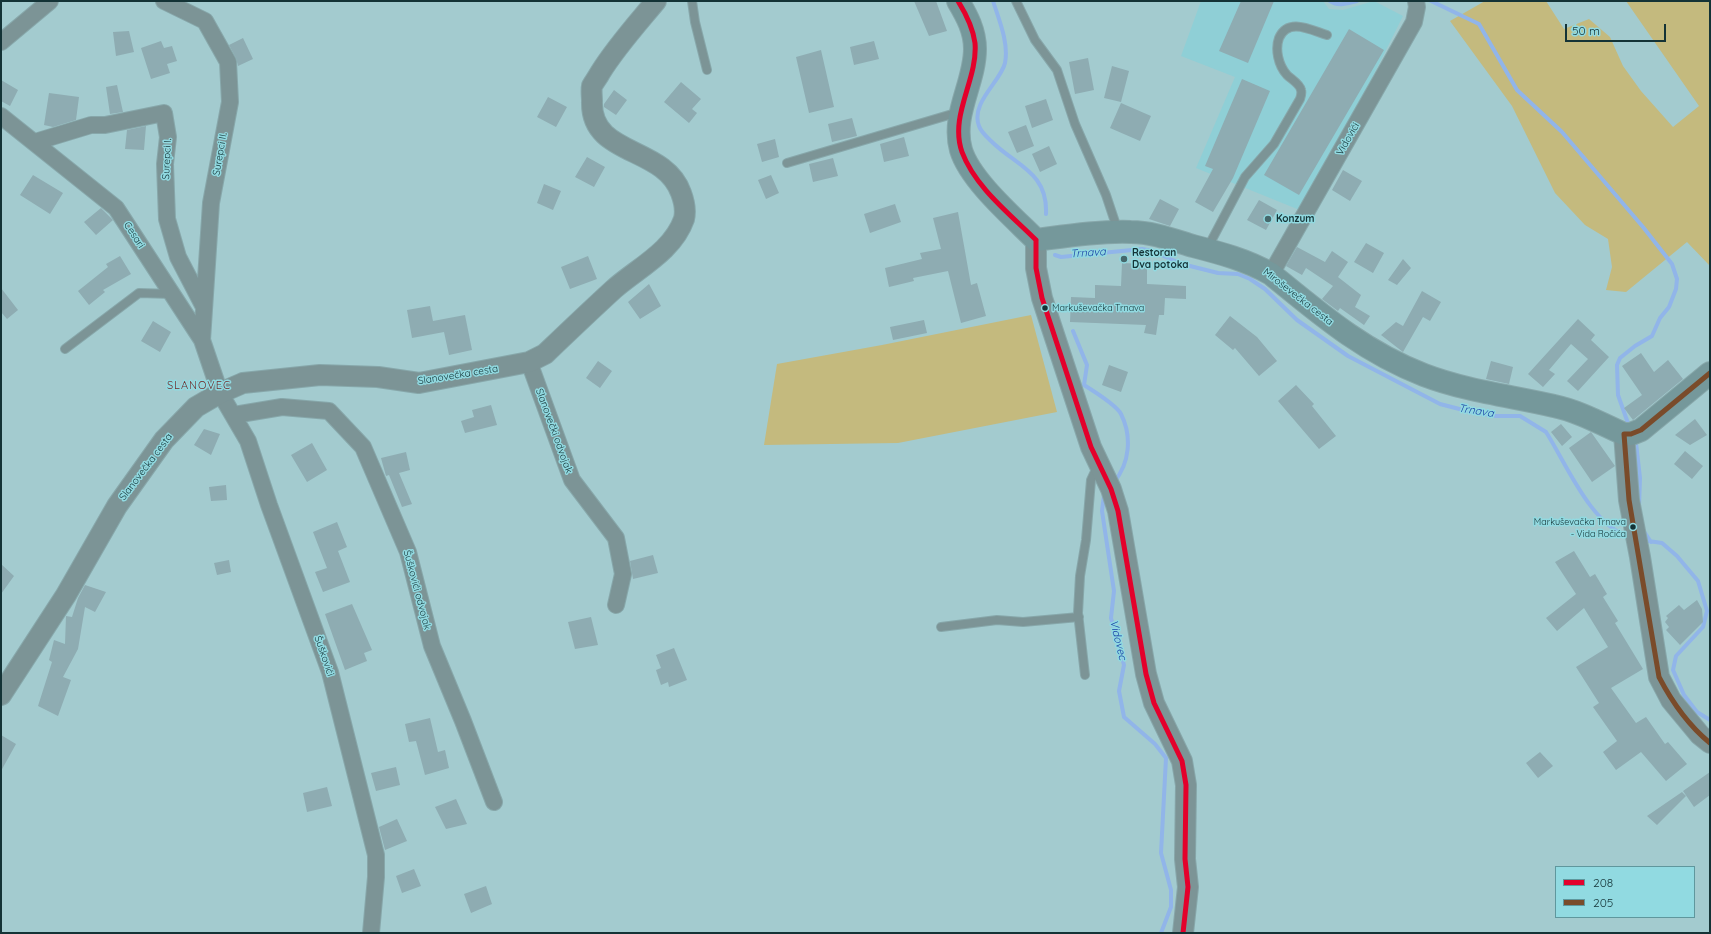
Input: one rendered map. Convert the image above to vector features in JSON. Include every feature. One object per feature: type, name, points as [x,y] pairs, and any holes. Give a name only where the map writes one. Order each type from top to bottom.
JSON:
[{"type":"main road","points":[[958,1],[969,20],[975,48],[973,66],[960,112],[958,136],[961,151],[969,168],[1036,240]]},
{"type":"main road","name":"Miroševečka cesta","points":[[1036,240],[1132,232],[1164,236],[1257,266],[1271,274],[1345,334],[1382,356],[1417,372],[1453,385],[1556,406],[1624,434]]},
{"type":"main road","points":[[1624,434],[1631,434],[1641,430],[1710,373]]},
{"type":"street","points":[[1,42],[50,1]]},
{"type":"street","name":"Surepci II.","points":[[164,1],[205,21],[228,62],[230,102],[211,203],[202,340]]},
{"type":"street","name":"Slanovečka cesta","points":[[1,695],[7,674],[66,595],[117,506],[164,440],[196,407],[220,393],[243,383],[320,375],[378,377],[419,383],[529,362],[545,354],[628,277],[653,259],[676,235],[684,219],[684,201],[678,185],[667,170],[608,138],[597,126],[592,110],[592,86],[605,65],[656,1]]},
{"type":"street","name":"Vidovići","points":[[1271,274],[1414,22],[1417,7],[1416,1]]},
{"type":"street","name":"Surepci I.","points":[[35,142],[91,125],[105,125],[164,113],[168,137],[165,164],[167,219],[178,256],[204,307]]},
{"type":"street","name":"Cesari","points":[[1,116],[116,208],[202,340],[220,393]]},
{"type":"street","points":[[1036,240],[1036,268],[1042,298],[1075,400],[1118,511],[1146,674],[1154,702],[1179,754],[1183,767],[1186,785],[1185,859],[1188,887],[1183,933]]},
{"type":"street","name":"Slanovečki odvojak","points":[[529,362],[572,480],[616,538],[623,574],[616,605]]},
{"type":"street","name":"Šuškovići","points":[[220,393],[248,441],[269,505],[330,672],[376,855],[376,877],[371,933]]},
{"type":"street","name":"Šuškovići odvojak","points":[[234,415],[282,407],[329,411],[363,447],[408,552],[432,646],[494,802]]},
{"type":"street","points":[[1624,434],[1629,500],[1659,677],[1671,700],[1679,711],[1700,735],[1710,743]]},
{"type":"lane","points":[[692,1],[695,22],[707,70]]},
{"type":"lane","points":[[1016,1],[1035,40],[1058,70],[1075,124],[1106,195],[1118,232]]},
{"type":"lane","points":[[1207,250],[1245,177],[1274,144],[1300,99],[1302,92],[1301,88],[1286,74],[1278,57],[1277,43],[1282,31],[1287,27],[1294,25],[1327,35]]},
{"type":"lane","points":[[787,163],[960,112]]},
{"type":"lane","points":[[65,349],[139,292],[172,294]]},
{"type":"lane","points":[[1085,675],[1079,617],[1080,576],[1086,540],[1092,480],[1104,476]]},
{"type":"lane","points":[[941,627],[997,620],[1023,622],[1079,617]]},
{"type":"shaded area","points":[[1201,1],[1323,1],[1329,9],[1343,10],[1374,1],[1403,16],[1337,148],[1302,211],[1196,168],[1235,77],[1181,56]]},
{"type":"shaded area","points":[[1485,1],[1546,1],[1564,29],[1589,19],[1610,37],[1623,66],[1641,91],[1673,127],[1699,106],[1626,1],[1710,1],[1710,266],[1687,242],[1626,292],[1606,290],[1612,267],[1608,239],[1585,225],[1555,193],[1512,106],[1450,21]]},
{"type":"shaded area","points":[[1031,315],[1057,412],[898,443],[764,445],[777,364],[882,345]]},
{"type":"building","points":[[914,1],[936,1],[947,31],[929,36]]},
{"type":"building","points":[[1241,1],[1274,1],[1248,63],[1219,51]]},
{"type":"building","points":[[1349,29],[1384,50],[1299,195],[1264,175]]},
{"type":"building","points":[[129,31],[134,52],[116,56],[113,32]]},
{"type":"building","points":[[243,38],[253,59],[238,66],[236,58],[229,45]]},
{"type":"building","points":[[161,41],[164,48],[172,46],[177,61],[167,64],[170,73],[151,79],[141,48]]},
{"type":"building","points":[[874,41],[879,59],[854,65],[850,47]]},
{"type":"building","points":[[821,50],[834,107],[809,113],[796,57]]},
{"type":"building","points":[[1088,58],[1094,90],[1075,94],[1069,62]]},
{"type":"building","points":[[1112,66],[1129,71],[1121,102],[1104,98]]},
{"type":"building","points":[[1242,79],[1270,91],[1233,178],[1213,212],[1195,202],[1213,169],[1205,166]]},
{"type":"building","points":[[1,80],[18,90],[10,106],[1,101]]},
{"type":"building","points":[[681,82],[701,99],[692,109],[697,113],[689,123],[664,102]]},
{"type":"building","points":[[117,85],[123,112],[110,114],[106,87]]},
{"type":"building","points":[[614,90],[627,100],[616,115],[604,107],[604,104]]},
{"type":"building","points":[[49,93],[79,97],[76,120],[53,127],[44,125]]},
{"type":"building","points":[[548,97],[567,107],[556,127],[537,117]]},
{"type":"building","points":[[1046,99],[1053,120],[1032,128],[1025,106]]},
{"type":"building","points":[[1121,103],[1151,116],[1140,141],[1110,128]]},
{"type":"building","points":[[852,118],[857,136],[832,142],[828,124]]},
{"type":"building","points":[[1026,125],[1034,146],[1017,153],[1008,132]]},
{"type":"building","points":[[146,126],[144,150],[125,149],[127,130]]},
{"type":"building","points":[[904,137],[909,156],[884,162],[880,144]]},
{"type":"building","points":[[775,139],[779,157],[762,162],[757,144]]},
{"type":"building","points":[[1049,146],[1057,164],[1040,172],[1032,154]]},
{"type":"building","points":[[587,157],[605,167],[594,187],[575,177]]},
{"type":"building","points":[[833,158],[838,176],[813,182],[809,164]]},
{"type":"building","points":[[1343,170],[1362,181],[1350,201],[1332,190]]},
{"type":"building","points":[[33,175],[63,193],[50,214],[20,195]]},
{"type":"building","points":[[771,175],[779,193],[766,199],[758,180]]},
{"type":"building","points":[[544,184],[561,191],[553,210],[537,203]]},
{"type":"building","points":[[1160,199],[1179,209],[1170,226],[1149,219]]},
{"type":"building","points":[[1259,200],[1277,210],[1266,230],[1247,220]]},
{"type":"building","points":[[895,204],[901,222],[870,233],[864,214]]},
{"type":"building","points":[[101,208],[113,220],[96,235],[84,222]]},
{"type":"building","points":[[958,212],[971,285],[977,283],[986,316],[961,323],[948,271],[913,278],[914,281],[889,287],[885,268],[922,259],[920,253],[941,249],[933,218]]},
{"type":"building","points":[[1366,243],[1384,253],[1373,273],[1354,262]]},
{"type":"building","points":[[1297,247],[1325,262],[1332,251],[1348,262],[1338,277],[1361,295],[1355,307],[1370,316],[1364,325],[1340,308],[1338,311],[1322,299],[1333,286],[1306,268],[1302,275],[1286,266]]},
{"type":"building","points":[[120,256],[131,274],[103,290],[105,292],[89,305],[78,291],[108,267],[106,264]]},
{"type":"building","points":[[588,256],[597,279],[570,289],[561,267]]},
{"type":"building","points":[[1403,259],[1411,268],[1397,285],[1388,280]]},
{"type":"building","points":[[1122,263],[1147,264],[1147,284],[1186,286],[1186,299],[1165,298],[1164,315],[1159,315],[1156,335],[1144,333],[1146,325],[1070,322],[1071,297],[1095,298],[1095,285],[1121,286]]},
{"type":"building","points":[[649,284],[661,306],[640,319],[628,302]]},
{"type":"building","points":[[1,288],[18,310],[7,319],[1,312]]},
{"type":"building","points":[[1422,291],[1441,302],[1430,321],[1423,317],[1403,352],[1381,335],[1396,322],[1403,326]]},
{"type":"building","points":[[430,306],[433,321],[465,315],[472,350],[449,355],[444,332],[412,338],[407,310]]},
{"type":"building","points":[[1230,316],[1257,337],[1277,361],[1259,376],[1235,348],[1233,350],[1215,335]]},
{"type":"building","points":[[1578,319],[1595,335],[1591,340],[1609,357],[1578,391],[1567,381],[1588,359],[1571,344],[1549,370],[1555,374],[1543,387],[1528,374]]},
{"type":"building","points":[[924,320],[927,333],[893,340],[890,327]]},
{"type":"building","points":[[153,321],[171,332],[160,352],[141,341]]},
{"type":"building","points":[[1641,353],[1654,372],[1668,360],[1683,379],[1633,420],[1624,408],[1642,395],[1622,366]]},
{"type":"building","points":[[598,361],[612,371],[600,388],[586,378]]},
{"type":"building","points":[[1491,361],[1513,367],[1509,384],[1486,379]]},
{"type":"building","points":[[1109,365],[1128,372],[1121,392],[1102,385]]},
{"type":"building","points":[[1296,385],[1314,404],[1312,406],[1336,436],[1319,449],[1278,401]]},
{"type":"building","points":[[491,405],[497,425],[465,433],[461,421],[474,417],[472,410]]},
{"type":"building","points":[[1695,419],[1707,435],[1690,445],[1675,435]]},
{"type":"building","points":[[1561,424],[1572,437],[1562,446],[1551,432]]},
{"type":"building","points":[[204,429],[220,434],[211,455],[194,445]]},
{"type":"building","points":[[1591,432],[1615,466],[1592,482],[1569,448]]},
{"type":"building","points":[[312,443],[327,470],[307,482],[291,455]]},
{"type":"building","points":[[1685,451],[1703,466],[1692,479],[1674,464]]},
{"type":"building","points":[[406,452],[410,470],[399,473],[412,504],[402,507],[389,475],[386,476],[381,458]]},
{"type":"building","points":[[226,485],[227,500],[211,501],[209,487]]},
{"type":"building","points":[[337,522],[347,547],[338,551],[350,582],[323,592],[315,572],[327,568],[313,532]]},
{"type":"building","points":[[1574,551],[1590,577],[1595,574],[1607,594],[1603,597],[1618,621],[1615,623],[1643,669],[1611,688],[1636,723],[1646,717],[1665,744],[1668,742],[1687,764],[1666,781],[1641,752],[1616,770],[1603,752],[1617,741],[1593,707],[1599,703],[1576,667],[1608,647],[1584,608],[1557,631],[1546,618],[1576,594],[1555,562]]},
{"type":"building","points":[[653,555],[658,573],[633,579],[630,561]]},
{"type":"building","points":[[229,560],[231,572],[217,575],[214,563]]},
{"type":"building","points":[[1,564],[14,576],[1,594]]},
{"type":"building","points":[[85,585],[106,592],[95,612],[85,607],[78,649],[63,677],[71,680],[58,716],[38,706],[52,662],[49,660],[54,640],[65,644],[66,616],[72,617],[78,598]]},
{"type":"building","points":[[1697,600],[1702,609],[1703,622],[1680,645],[1666,630],[1669,627],[1665,622],[1668,618],[1666,616],[1679,605],[1684,610]]},
{"type":"building","points":[[352,604],[372,650],[364,653],[367,661],[345,670],[325,614]]},
{"type":"building","points":[[591,617],[598,645],[575,649],[568,622]]},
{"type":"building","points":[[674,648],[687,680],[669,687],[668,682],[661,685],[656,670],[661,668],[656,655]]},
{"type":"building","points":[[430,718],[438,752],[445,750],[449,768],[425,775],[416,741],[409,742],[405,724]]},
{"type":"building","points":[[1,735],[16,744],[1,771]]},
{"type":"building","points":[[1540,752],[1553,766],[1538,778],[1526,763]]},
{"type":"building","points":[[396,767],[400,785],[376,791],[371,773]]},
{"type":"building","points":[[1710,772],[1710,795],[1694,807],[1683,791]]},
{"type":"building","points":[[327,787],[332,806],[307,812],[303,793]]},
{"type":"building","points":[[1682,792],[1686,796],[1657,825],[1647,816]]},
{"type":"building","points":[[456,799],[467,824],[446,829],[435,807]]},
{"type":"building","points":[[397,819],[407,841],[385,850],[379,827]]},
{"type":"building","points":[[414,869],[421,886],[402,893],[396,876]]},
{"type":"building","points":[[486,886],[492,904],[471,913],[464,894]]},
{"type":"waterway","name":"Trnava","points":[[993,1],[1005,40],[1006,55],[1002,70],[982,101],[977,117],[979,126],[991,141],[1029,171],[1036,179],[1042,188],[1046,214]]},
{"type":"waterway","points":[[1330,1],[1337,4],[1357,1]]},
{"type":"waterway","points":[[1431,1],[1479,24],[1517,90],[1562,132],[1643,227],[1672,264],[1677,279],[1676,289],[1669,307],[1660,318],[1652,336],[1635,346],[1620,358],[1617,365],[1618,395],[1629,426]]},
{"type":"waterway","name":"Trnava","points":[[1055,255],[1061,257],[1142,249],[1152,251],[1182,264],[1218,273],[1238,274],[1250,279],[1265,289],[1297,320],[1348,356],[1440,404],[1471,412],[1496,416],[1520,416],[1546,432],[1571,476],[1592,507],[1603,520],[1616,531],[1630,537]]},
{"type":"waterway","name":"Vidovec","points":[[1073,331],[1087,365],[1084,385],[1115,407],[1125,422],[1128,449],[1123,466],[1114,482]]},
{"type":"waterway","points":[[1636,443],[1640,478],[1639,507]]},
{"type":"waterway","name":"Vidovec","points":[[1104,495],[1102,511],[1114,591],[1111,618],[1124,665],[1119,691],[1124,717],[1155,744],[1166,758],[1161,853],[1171,890],[1171,907],[1161,933]]},
{"type":"waterway","points":[[1643,530],[1651,542]]},
{"type":"waterway","name":"Trnava","points":[[1642,540],[1662,543],[1677,556],[1698,581],[1707,611],[1703,627],[1676,656],[1673,670],[1684,695],[1697,712],[1710,720]]},
{"type":"transit line","name":"208","points":[[958,1],[969,21],[975,43],[975,57],[961,111],[959,125],[959,138],[962,152],[975,177],[984,188],[1036,240]]},
{"type":"transit line","name":"208","points":[[1036,240],[1036,268],[1042,298],[1091,447],[1111,489],[1118,511],[1146,674],[1154,703],[1182,761],[1186,785],[1185,859],[1188,887],[1183,933]]},
{"type":"transit line","name":"205","points":[[1624,434],[1631,434],[1641,430],[1710,373]]},
{"type":"transit line","name":"205","points":[[1624,434],[1629,500],[1659,677],[1681,713],[1710,743]]},
{"type":"place","name":"Konzum","points":[[1268,219]]},
{"type":"place","name":"Restoran Dva potoka","points":[[1124,259]]},
{"type":"place","name":"Markuševačka Trnava","points":[[1045,308]]},
{"type":"place","name":"Markuševačka Trnava - Vida Ročića","points":[[1633,527]]},
{"type":"district","name":"SLANOVEC","points":[[199,386]]}]
